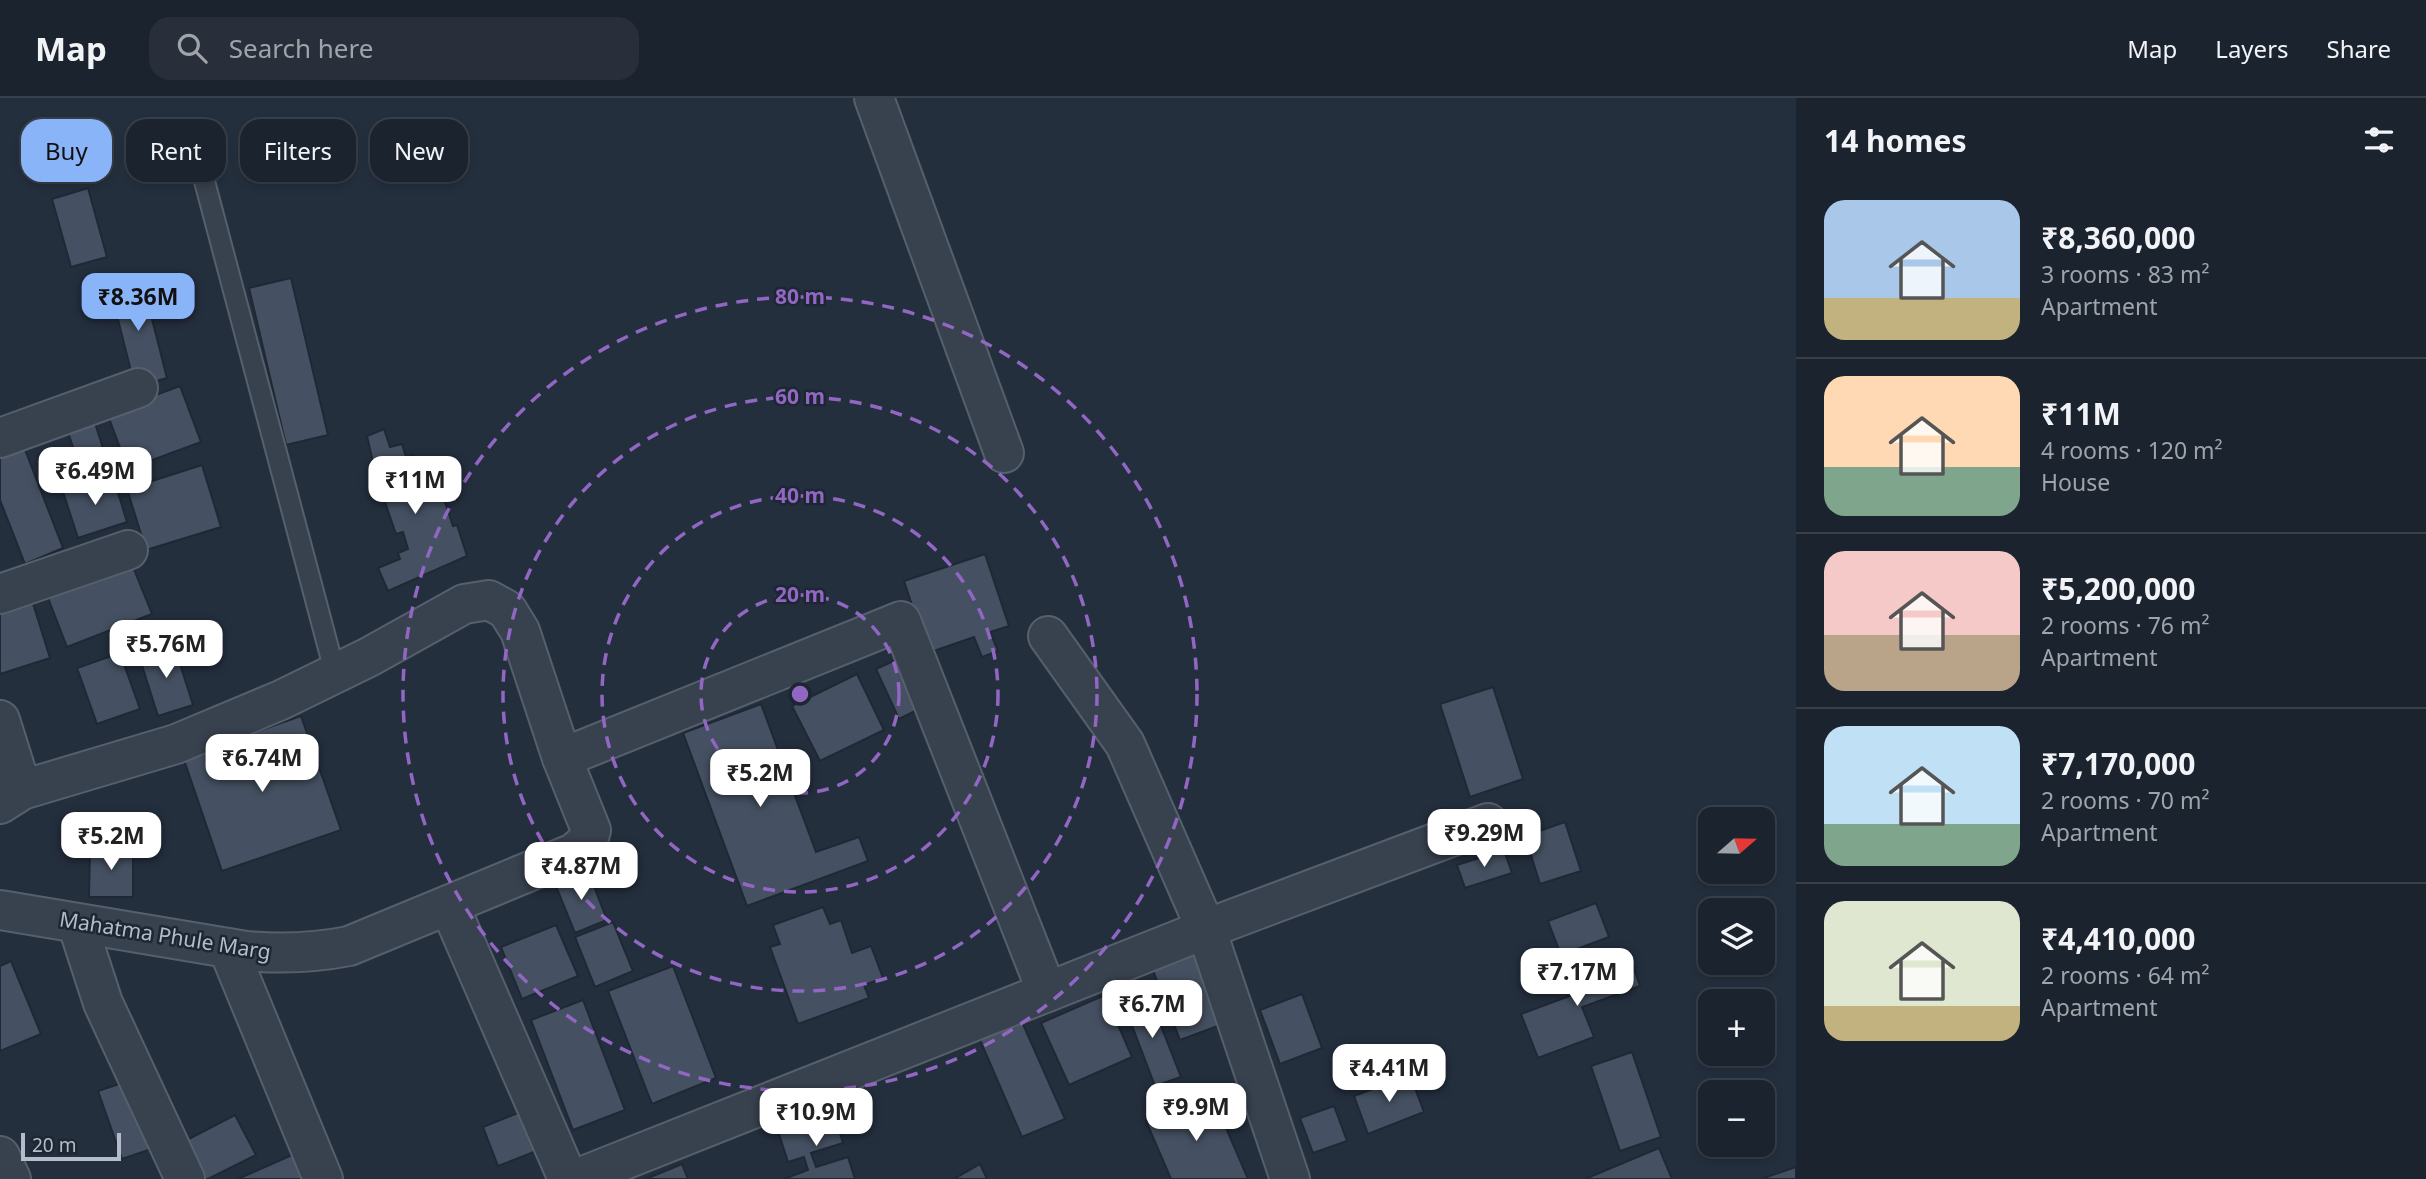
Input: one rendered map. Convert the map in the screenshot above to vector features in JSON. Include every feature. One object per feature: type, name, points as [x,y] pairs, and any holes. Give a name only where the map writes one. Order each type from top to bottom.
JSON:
[{"type":"street","points":[[874,98],[1004,453]]},
{"type":"street","points":[[0,438],[138,388]]},
{"type":"street","points":[[0,594],[128,550]]},
{"type":"street","points":[[0,720],[11,797],[176,744],[281,700],[464,604],[489,600],[507,610],[520,631],[562,758],[901,621],[1047,992]]},
{"type":"street","points":[[1048,636],[1125,744],[1206,929],[1290,1179]]},
{"type":"street","name":"Mahatma Phule Marg","points":[[0,910],[228,948],[280,954],[319,952],[349,946],[574,853],[588,841],[591,830],[562,758]]},
{"type":"street","points":[[576,1179],[1206,929],[1488,823]]},
{"type":"street","points":[[449,905],[568,1179]]},
{"type":"street","points":[[77,923],[103,1003],[185,1179]]},
{"type":"street","points":[[228,948],[323,1179]]},
{"type":"street","points":[[0,1156],[11,1179]]},
{"type":"lane","points":[[205,182],[335,673]]},
{"type":"building","points":[[88,188],[107,257],[71,267],[52,199]]},
{"type":"building","points":[[291,278],[328,435],[286,445],[249,288]]},
{"type":"building","points":[[142,280],[167,378],[135,387],[110,288]]},
{"type":"building","points":[[180,386],[201,442],[128,469],[107,413]]},
{"type":"building","points":[[93,417],[110,470],[83,478],[66,426]]},
{"type":"building","points":[[384,429],[390,447],[402,444],[406,457],[413,455],[416,467],[428,464],[433,480],[438,479],[441,501],[444,499],[453,526],[457,525],[467,556],[388,591],[378,568],[400,559],[398,553],[408,549],[403,532],[396,534],[379,485],[389,482],[383,459],[373,462],[367,436]]},
{"type":"building","points":[[24,447],[63,548],[25,564],[0,500],[0,456]]},
{"type":"building","points":[[202,465],[221,527],[146,550],[127,489]]},
{"type":"building","points":[[113,476],[127,522],[78,538],[63,492]]},
{"type":"building","points":[[985,554],[1009,626],[990,632],[998,651],[982,657],[974,637],[928,653],[904,581]]},
{"type":"building","points":[[129,557],[152,614],[67,647],[45,590]]},
{"type":"building","points":[[31,597],[50,658],[0,674],[0,607]]},
{"type":"building","points":[[174,645],[193,705],[158,716],[139,656]]},
{"type":"building","points":[[120,653],[140,709],[97,724],[77,668]]},
{"type":"building","points":[[898,659],[921,708],[899,719],[876,669]]},
{"type":"building","points":[[857,674],[884,730],[820,761],[792,706]]},
{"type":"building","points":[[1493,687],[1523,779],[1470,797],[1440,704]]},
{"type":"building","points":[[761,704],[816,852],[859,837],[868,861],[747,906],[683,733]]},
{"type":"building","points":[[301,716],[341,830],[222,871],[183,757]]},
{"type":"building","points":[[1565,822],[1581,871],[1540,884],[1525,836]]},
{"type":"building","points":[[90,846],[133,846],[133,897],[89,897]]},
{"type":"building","points":[[1504,850],[1512,873],[1465,888],[1457,865]]},
{"type":"building","points":[[588,871],[607,920],[575,933],[555,884]]},
{"type":"building","points":[[1596,903],[1609,937],[1561,955],[1548,921]]},
{"type":"building","points":[[823,907],[830,924],[841,920],[852,953],[871,946],[883,978],[864,985],[869,998],[798,1024],[770,947],[780,944],[773,925]]},
{"type":"building","points":[[613,922],[633,971],[595,987],[575,937]]},
{"type":"building","points":[[556,925],[578,976],[522,999],[501,947]]},
{"type":"building","points":[[1194,948],[1223,1024],[1180,1040],[1151,965]]},
{"type":"building","points":[[1630,957],[1640,986],[1582,1007],[1594,1037],[1538,1058],[1521,1014],[1578,993],[1572,978]]},
{"type":"building","points":[[11,961],[41,1034],[0,1051],[0,966]]},
{"type":"building","points":[[673,966],[716,1078],[652,1104],[608,991]]},
{"type":"building","points":[[1148,993],[1181,1077],[1155,1086],[1123,1002]]},
{"type":"building","points":[[1302,994],[1322,1048],[1280,1064],[1260,1010]]},
{"type":"building","points":[[1105,995],[1132,1057],[1069,1085],[1041,1023]]},
{"type":"building","points":[[583,1000],[625,1110],[573,1130],[531,1020]]},
{"type":"building","points":[[1022,1022],[1065,1119],[1022,1137],[980,1040]]},
{"type":"building","points":[[1632,1052],[1661,1137],[1620,1151],[1591,1066]]},
{"type":"building","points":[[1410,1075],[1424,1112],[1368,1134],[1354,1096]]},
{"type":"building","points":[[137,1078],[160,1146],[122,1159],[98,1091]]},
{"type":"building","points":[[1211,1093],[1248,1179],[1171,1179],[1146,1121]]},
{"type":"building","points":[[1334,1106],[1347,1141],[1313,1153],[1300,1118]]},
{"type":"building","points":[[523,1111],[539,1150],[498,1166],[483,1127]]},
{"type":"building","points":[[834,1113],[843,1143],[811,1153],[816,1167],[848,1157],[855,1179],[784,1179],[808,1170],[804,1157],[788,1162],[778,1131]]},
{"type":"building","points":[[235,1115],[256,1155],[208,1179],[200,1179],[181,1143]]},
{"type":"building","points":[[1659,1148],[1672,1179],[1585,1179]]},
{"type":"building","points":[[301,1151],[314,1179],[238,1179]]},
{"type":"building","points":[[682,1164],[688,1179],[646,1179]]},
{"type":"building","points":[[980,1164],[987,1179],[954,1179]]},
{"type":"building","points":[[1796,1167],[1796,1179],[1761,1179]]}]
